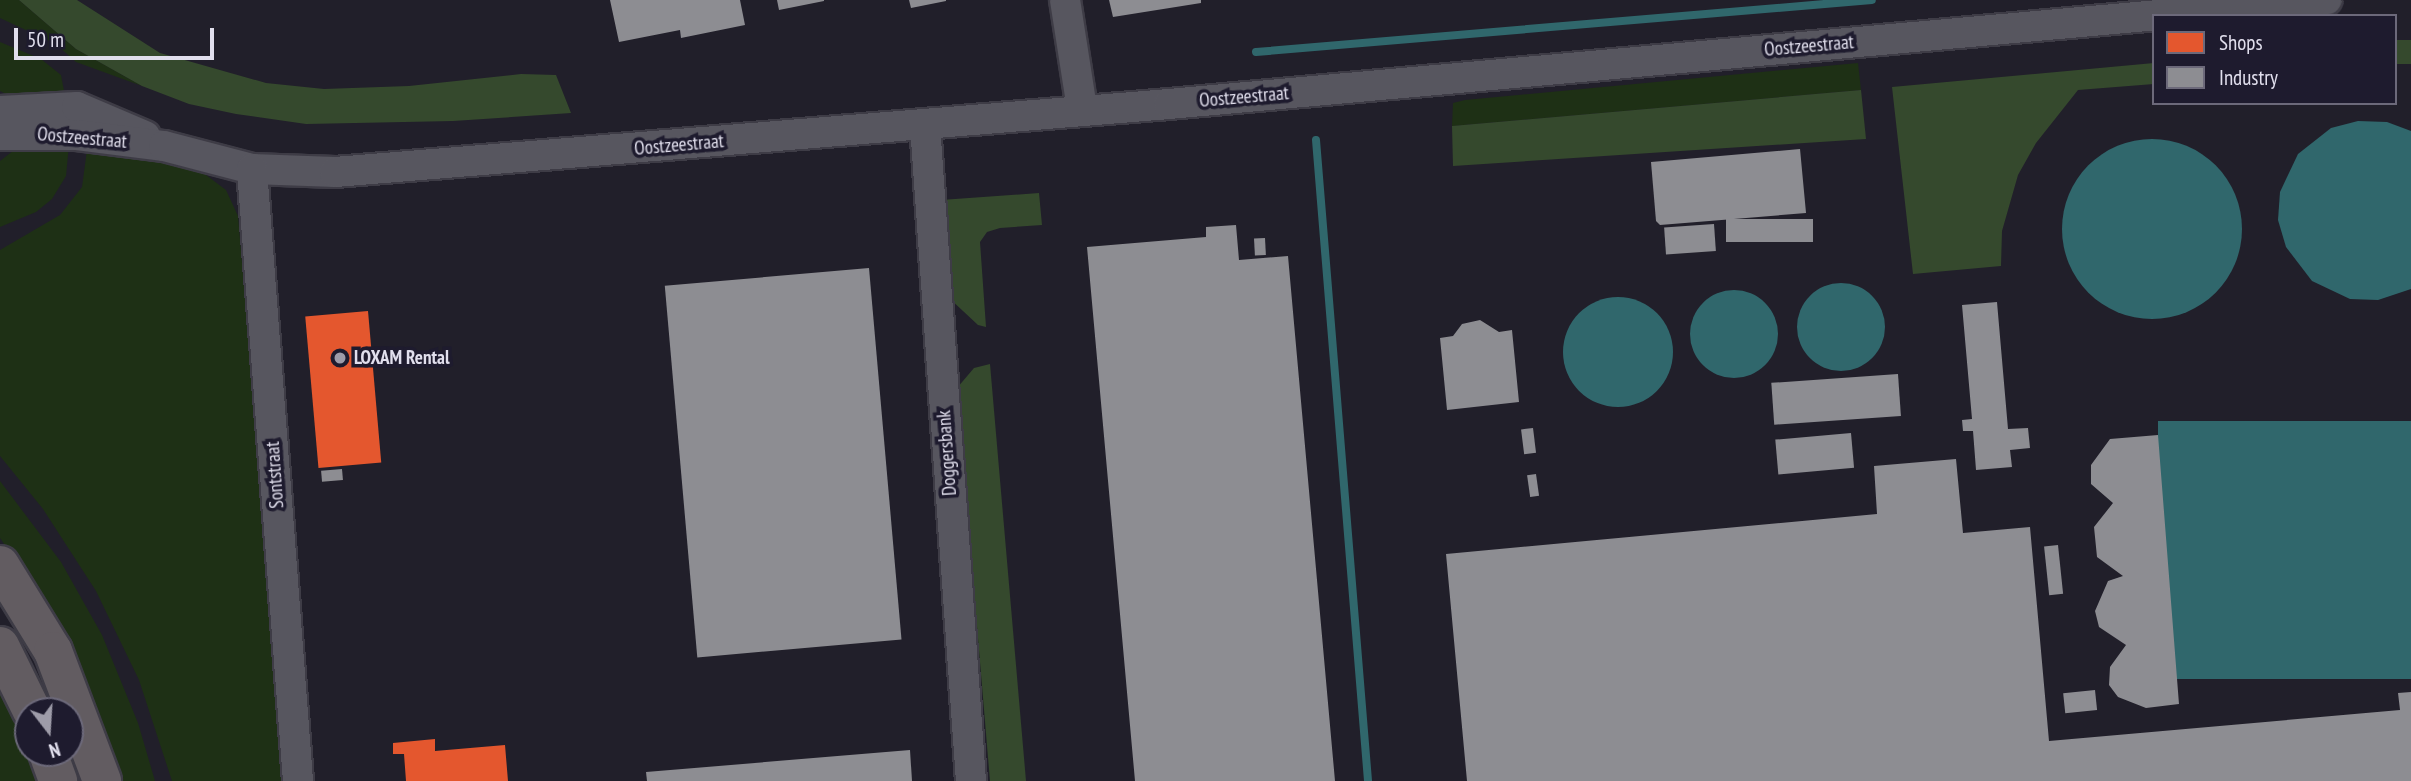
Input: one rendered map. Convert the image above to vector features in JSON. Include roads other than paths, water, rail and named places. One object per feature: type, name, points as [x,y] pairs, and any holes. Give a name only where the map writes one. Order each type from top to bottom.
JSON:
[{"type":"main road","points":[[0,565],[53,651],[102,781]]},
{"type":"main road","points":[[0,646],[25,697]]},
{"type":"street","points":[[1065,0],[1082,109]]},
{"type":"street","name":"Oostzeestraat","points":[[2166,14],[2326,0]]},
{"type":"street","name":"Oostzeestraat","points":[[0,135],[53,133],[164,146],[253,169],[335,172],[925,125],[2152,15]]},
{"type":"street","name":"Oostzeestraat","points":[[0,111],[77,107],[109,117],[164,146]]},
{"type":"street","name":"Doggersbank","points":[[925,125],[971,781]]},
{"type":"street","name":"Sontstraat","points":[[253,169],[298,781]]},
{"type":"waterway","points":[[1256,52],[1872,0]]},
{"type":"waterway","points":[[1316,140],[1368,781]]},
{"type":"place","name":"LOXAM Rental","points":[[340,358]]}]
